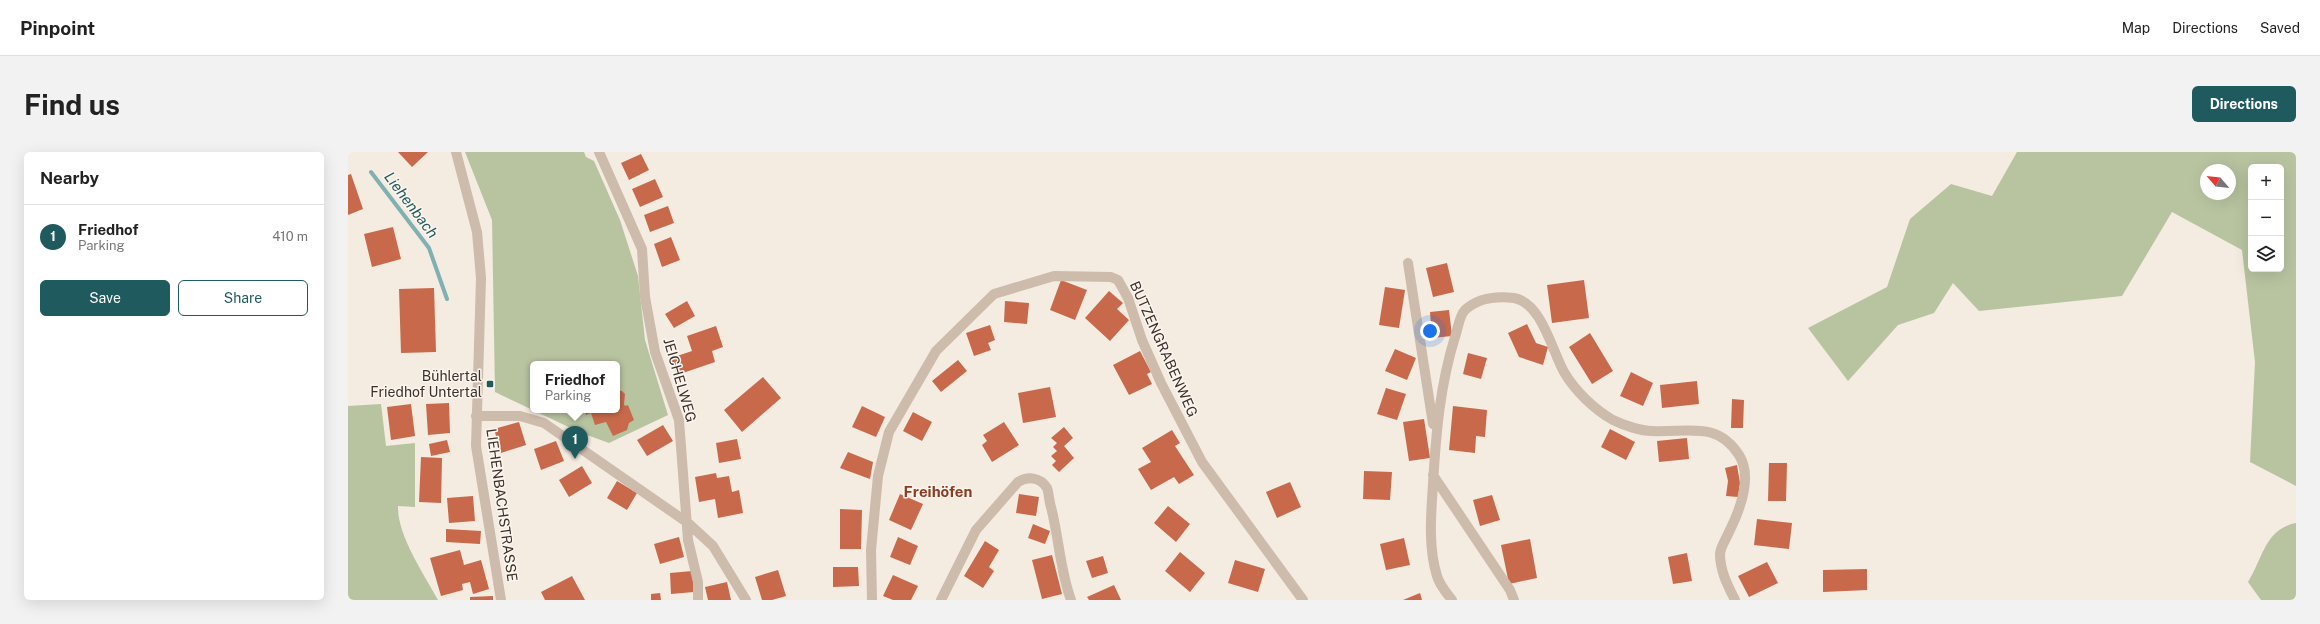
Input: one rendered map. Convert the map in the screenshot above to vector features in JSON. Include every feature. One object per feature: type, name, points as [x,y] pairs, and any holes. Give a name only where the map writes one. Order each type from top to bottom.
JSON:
[{"type":"street","name":"LIEHENBACHSTRASSE","points":[[456,152],[477,232],[481,278],[476,446],[501,600]]},
{"type":"street","name":"JEICHELWEG","points":[[599,152],[642,249],[645,297],[655,352],[679,420],[688,523],[688,540],[698,582],[698,600]]},
{"type":"street","points":[[1408,263],[1435,438]]},
{"type":"street","name":"BUTZENGRABENWEG","points":[[872,600],[872,550],[878,476],[889,432],[936,351],[994,294],[1054,276],[1111,277],[1118,280],[1128,298],[1142,340],[1161,383],[1202,462],[1303,600]]},
{"type":"street","points":[[1452,600],[1441,587],[1437,575],[1432,546],[1435,438],[1442,386],[1463,312],[1476,302],[1495,297],[1517,298],[1529,305],[1542,322],[1564,372],[1573,384],[1601,412],[1615,421],[1650,432],[1687,430],[1702,431],[1716,434],[1731,443],[1741,458],[1744,474],[1742,505],[1720,553],[1723,575],[1735,600]]},
{"type":"street","points":[[476,416],[520,416],[544,423],[688,523],[713,546],[746,600]]},
{"type":"street","points":[[1433,475],[1510,590],[1514,600]]},
{"type":"street","points":[[941,600],[976,530],[1018,482],[1025,478],[1034,478],[1047,489],[1057,530],[1063,578],[1071,600]]},
{"type":"green space","points":[[465,152],[584,152],[586,157],[594,161],[620,220],[638,276],[645,340],[668,415],[609,443],[579,432],[539,413],[620,413],[620,361],[530,361],[530,409],[495,392],[492,220]]},
{"type":"green space","points":[[2017,152],[2296,152],[2296,486],[2250,462],[2255,362],[2242,250],[2172,212],[2122,296],[1979,311],[1953,283],[1934,313],[1898,325],[1848,381],[1808,328],[1887,287],[1910,219],[1951,184],[1992,196]]},
{"type":"green space","points":[[381,404],[386,446],[415,443],[415,507],[398,506],[399,517],[412,554],[438,600],[348,600],[348,406]]},
{"type":"green space","points":[[2296,523],[2296,600],[2261,600],[2248,582],[2271,538],[2286,526]]},
{"type":"building","points":[[398,152],[428,152],[412,167]]},
{"type":"building","points":[[641,154],[649,170],[629,180],[621,163]]},
{"type":"building","points":[[351,174],[363,209],[348,215],[348,175]]},
{"type":"building","points":[[655,179],[663,197],[640,207],[632,189]]},
{"type":"building","points":[[668,206],[674,223],[650,232],[644,215]]},
{"type":"building","points":[[393,227],[401,259],[372,267],[364,234]]},
{"type":"building","points":[[671,237],[680,260],[662,267],[654,244]]},
{"type":"building","points":[[1447,263],[1454,292],[1433,297],[1426,268]]},
{"type":"building","points":[[1061,280],[1087,290],[1075,320],[1050,310]]},
{"type":"building","points":[[1584,280],[1589,318],[1552,323],[1547,285]]},
{"type":"building","points":[[1385,287],[1405,290],[1399,328],[1379,325]]},
{"type":"building","points":[[434,288],[436,352],[401,353],[399,289]]},
{"type":"building","points":[[1109,291],[1123,303],[1117,309],[1129,320],[1110,341],[1085,318]]},
{"type":"building","points":[[687,301],[695,316],[674,328],[665,314]]},
{"type":"building","points":[[1005,301],[1029,303],[1027,324],[1004,322]]},
{"type":"building","points":[[1449,310],[1452,336],[1432,338],[1430,312]]},
{"type":"building","points":[[1527,324],[1536,343],[1548,347],[1543,365],[1519,357],[1508,333]]},
{"type":"building","points":[[990,325],[995,340],[988,343],[991,350],[974,356],[966,333]]},
{"type":"building","points":[[716,326],[723,347],[712,351],[715,362],[677,375],[671,358],[692,351],[687,336]]},
{"type":"building","points":[[1590,333],[1613,371],[1592,384],[1569,347]]},
{"type":"building","points":[[1395,349],[1416,358],[1407,380],[1385,371]]},
{"type":"building","points":[[1140,351],[1151,372],[1147,374],[1152,384],[1129,395],[1113,365]]},
{"type":"building","points":[[1468,353],[1487,358],[1481,379],[1463,374]]},
{"type":"building","points":[[958,360],[967,371],[941,392],[932,381]]},
{"type":"building","points":[[1631,372],[1653,383],[1643,406],[1620,396]]},
{"type":"building","points":[[763,377],[781,398],[742,432],[724,410]]},
{"type":"building","points":[[1697,381],[1699,404],[1662,408],[1660,385]]},
{"type":"building","points":[[1050,387],[1056,417],[1023,423],[1018,393]]},
{"type":"building","points":[[1386,388],[1406,394],[1397,420],[1377,414]]},
{"type":"building","points":[[620,391],[622,391],[625,394],[624,404],[625,406],[628,405],[634,420],[629,423],[627,430],[613,436],[606,422],[595,425],[591,413],[620,413]]},
{"type":"building","points":[[1732,399],[1744,400],[1743,428],[1731,428]]},
{"type":"building","points":[[449,403],[450,433],[428,435],[426,404]]},
{"type":"building","points":[[411,404],[415,436],[391,440],[387,407]]},
{"type":"building","points":[[862,406],[885,417],[876,437],[852,427]]},
{"type":"building","points":[[1453,406],[1487,410],[1485,437],[1476,436],[1475,453],[1449,450]]},
{"type":"building","points":[[913,412],[932,422],[922,441],[903,431]]},
{"type":"building","points":[[1424,419],[1430,458],[1409,461],[1403,422]]},
{"type":"building","points":[[519,422],[526,445],[501,453],[494,429]]},
{"type":"building","points":[[1004,422],[1019,445],[992,462],[982,445],[987,441],[983,435]]},
{"type":"building","points":[[663,425],[673,441],[647,456],[637,440]]},
{"type":"building","points":[[1064,427],[1073,438],[1064,446],[1074,458],[1059,472],[1052,465],[1056,461],[1051,456],[1057,451],[1053,447],[1057,443],[1051,438]]},
{"type":"building","points":[[1610,429],[1635,442],[1626,460],[1601,447]]},
{"type":"building","points":[[1172,430],[1180,443],[1175,446],[1194,475],[1179,484],[1174,477],[1151,490],[1138,469],[1151,462],[1142,448]]},
{"type":"building","points":[[1687,438],[1689,459],[1659,462],[1657,441]]},
{"type":"building","points":[[737,439],[741,459],[719,463],[716,443]]},
{"type":"building","points":[[447,440],[450,452],[431,456],[429,444]]},
{"type":"building","points":[[556,441],[564,461],[541,470],[534,449]]},
{"type":"building","points":[[848,452],[873,462],[870,479],[840,468]]},
{"type":"building","points":[[421,457],[442,458],[441,503],[419,502]]},
{"type":"building","points":[[1769,463],[1787,463],[1786,501],[1768,501]]},
{"type":"building","points":[[1737,465],[1740,483],[1738,497],[1726,496],[1728,481],[1725,468]]},
{"type":"building","points":[[582,466],[592,483],[569,497],[559,480]]},
{"type":"building","points":[[1364,471],[1392,472],[1390,500],[1363,499]]},
{"type":"building","points":[[716,473],[717,478],[729,476],[732,492],[739,490],[743,513],[718,518],[715,499],[699,502],[695,477]]},
{"type":"building","points":[[617,481],[637,493],[627,510],[607,498]]},
{"type":"building","points":[[1290,482],[1301,507],[1277,518],[1266,492]]},
{"type":"building","points":[[900,494],[923,504],[911,530],[889,520]]},
{"type":"building","points":[[1019,494],[1039,497],[1036,516],[1016,513]]},
{"type":"building","points":[[1492,495],[1500,520],[1480,526],[1473,500]]},
{"type":"building","points":[[473,496],[475,521],[449,523],[447,498]]},
{"type":"building","points":[[1168,506],[1190,524],[1176,542],[1154,523]]},
{"type":"building","points":[[840,509],[862,510],[861,549],[840,549]]},
{"type":"building","points":[[1757,519],[1792,523],[1789,549],[1754,545]]},
{"type":"building","points":[[1033,524],[1050,531],[1045,544],[1028,538]]},
{"type":"building","points":[[446,529],[481,531],[480,544],[446,542]]},
{"type":"building","points":[[679,537],[684,557],[660,564],[654,544]]},
{"type":"building","points":[[898,537],[918,546],[910,565],[890,557]]},
{"type":"building","points":[[1404,538],[1410,565],[1386,570],[1380,544]]},
{"type":"building","points":[[1530,539],[1537,578],[1509,584],[1501,545]]},
{"type":"building","points":[[985,541],[999,550],[989,567],[994,571],[983,588],[964,576]]},
{"type":"building","points":[[460,550],[464,565],[481,560],[489,589],[473,594],[470,582],[462,584],[463,590],[441,596],[430,558]]},
{"type":"building","points":[[1180,552],[1205,573],[1190,592],[1165,571]]},
{"type":"building","points":[[1687,553],[1692,581],[1673,584],[1668,557]]},
{"type":"building","points":[[1052,555],[1062,594],[1042,599],[1032,560]]},
{"type":"building","points":[[1103,556],[1108,573],[1092,578],[1086,561]]},
{"type":"building","points":[[1235,560],[1265,569],[1258,592],[1228,583]]},
{"type":"building","points":[[1767,562],[1778,583],[1749,597],[1738,576]]},
{"type":"building","points":[[833,567],[858,567],[859,586],[833,587]]},
{"type":"building","points":[[1867,569],[1867,590],[1823,592],[1823,570]]},
{"type":"building","points":[[778,570],[786,596],[772,600],[762,600],[755,577]]},
{"type":"building","points":[[692,571],[694,592],[671,594],[670,573]]},
{"type":"building","points":[[893,575],[918,586],[911,600],[893,600],[883,596]]},
{"type":"building","points":[[572,576],[585,600],[545,600],[541,592]]},
{"type":"building","points":[[727,582],[731,600],[708,600],[705,587]]},
{"type":"building","points":[[1114,585],[1121,600],[1089,600],[1087,597]]},
{"type":"building","points":[[660,593],[661,600],[651,600],[651,594]]},
{"type":"building","points":[[1420,593],[1422,600],[1403,600]]},
{"type":"building","points":[[493,596],[493,600],[470,600],[470,597]]},
{"type":"waterway","name":"Liehenbach","points":[[371,172],[429,248],[447,299]]},
{"type":"place","name":"Bühlertal Friedhof Untertal","points":[[490,384]]},
{"type":"place","name":"Friedhof","points":[[575,459]]},
{"type":"district","name":"Freihöfen","points":[[938,492]]}]
